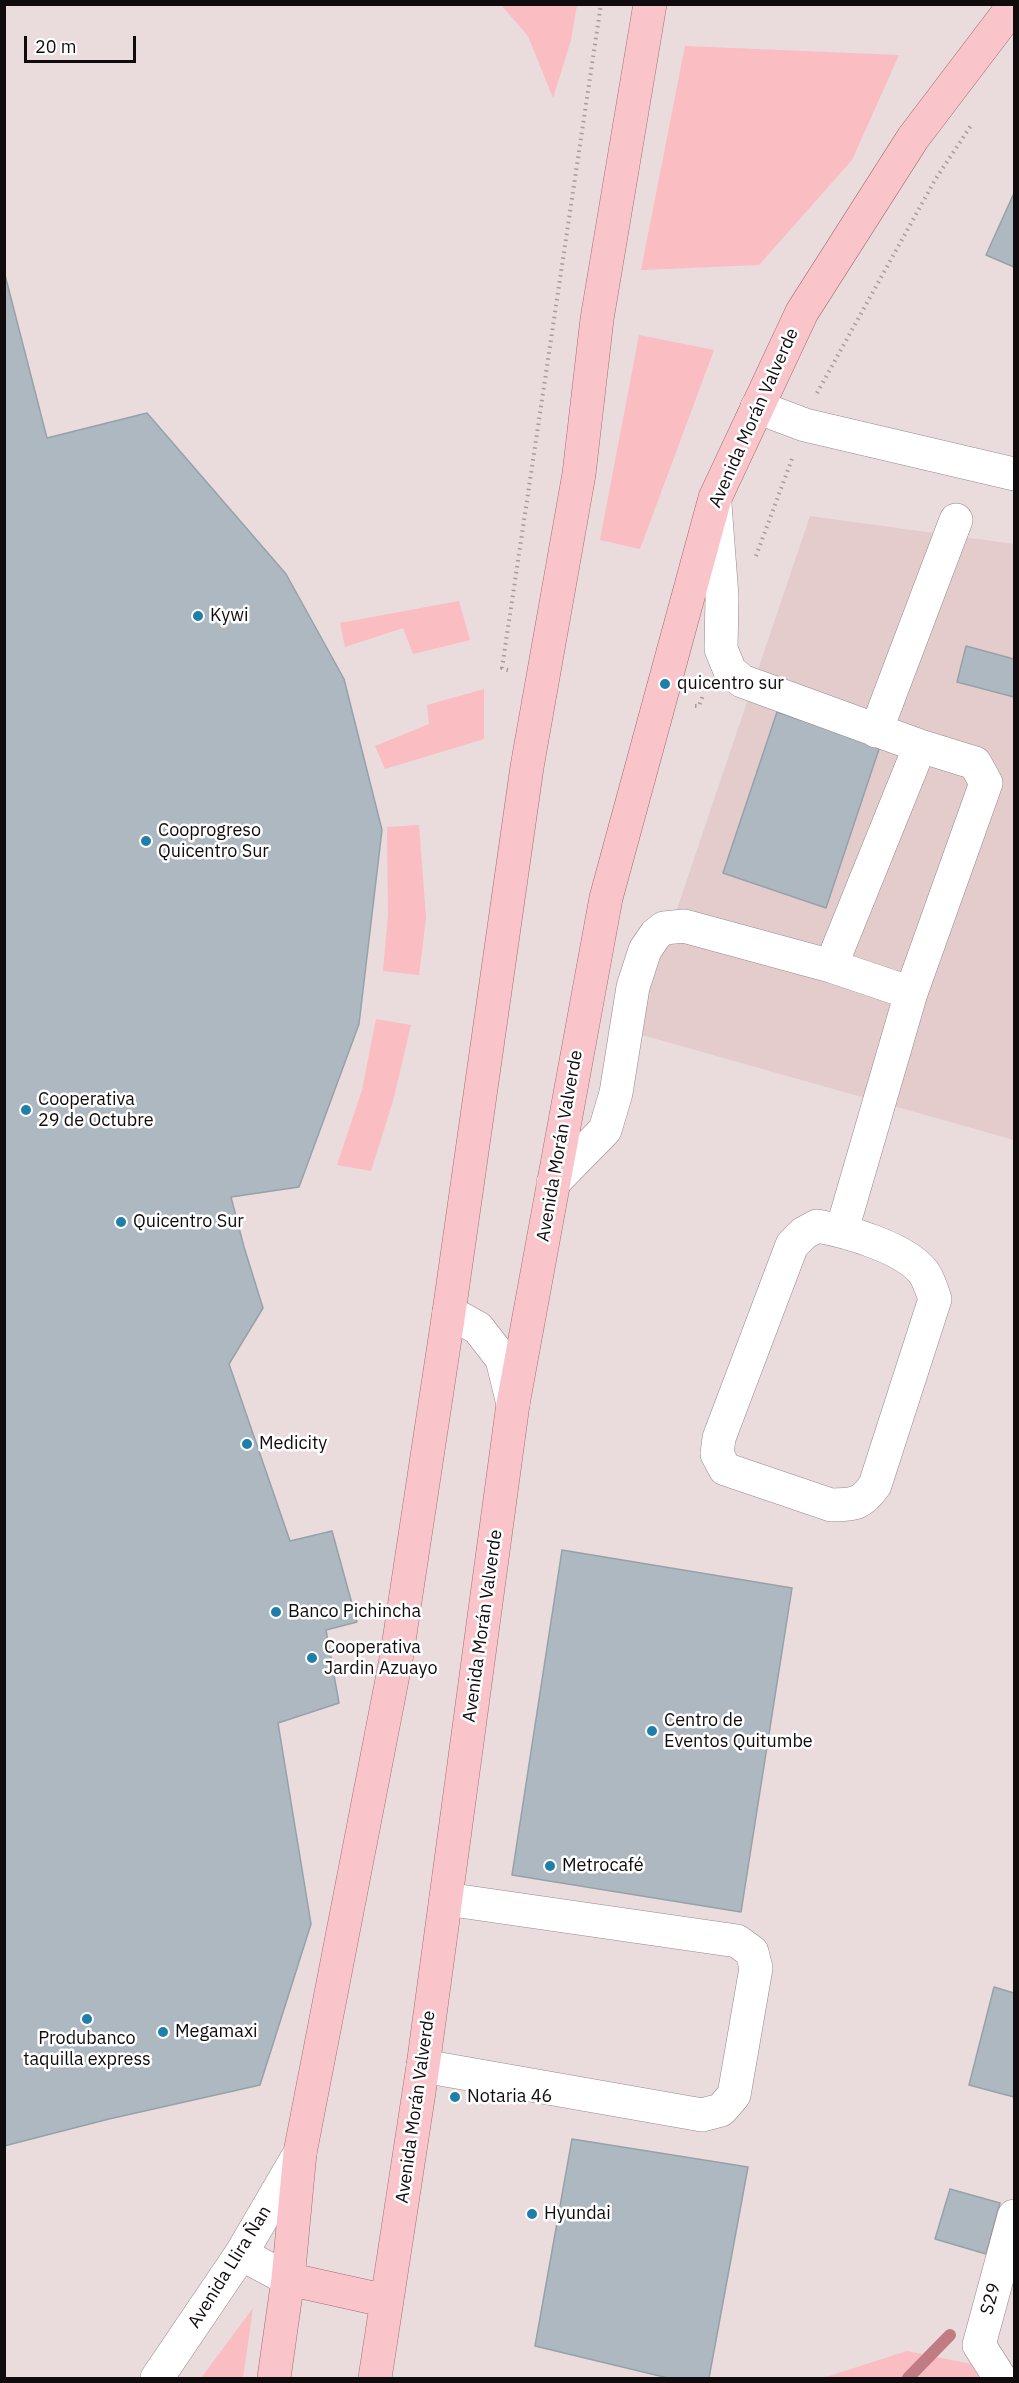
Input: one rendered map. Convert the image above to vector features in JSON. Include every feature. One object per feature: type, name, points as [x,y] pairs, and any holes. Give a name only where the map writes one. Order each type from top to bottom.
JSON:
[{"type":"main road","points":[[274,2379],[288,2279],[300,2153],[397,1654],[449,1312],[525,778],[579,474],[597,319],[650,4]]},
{"type":"main road","name":"Avenida Morán Valverde","points":[[375,2379],[423,2066],[513,1404],[606,898],[715,498],[802,312],[913,138],[1014,5]]},
{"type":"main road","points":[[288,2279],[387,2301]]},
{"type":"street","points":[[757,407],[806,425],[1014,474]]},
{"type":"street","points":[[715,498],[722,597],[721,649],[730,670],[742,681],[920,746],[975,763],[987,783],[911,993],[842,1230]]},
{"type":"street","points":[[876,730],[957,519]]},
{"type":"street","points":[[831,966],[920,746]]},
{"type":"street","points":[[553,1183],[605,1130],[616,1093],[633,987],[645,950],[656,934],[664,928],[684,926],[831,966],[911,993]]},
{"type":"street","points":[[817,1226],[842,1230],[906,1256],[925,1274],[935,1299],[875,1485],[865,1500],[848,1505],[831,1505],[725,1469],[717,1454],[719,1438],[792,1245],[804,1233],[817,1226]]},
{"type":"street","points":[[449,1312],[478,1328],[502,1359],[513,1404]]},
{"type":"street","points":[[423,2066],[702,2115],[721,2110],[734,2095],[756,1968],[752,1952],[737,1941],[446,1899]]},
{"type":"street","name":"Avenida Llira Ñan","points":[[157,2379],[241,2254],[300,2153]]},
{"type":"street","name":"S29","points":[[1000,2379],[979,2345],[1014,2216]]},
{"type":"street","points":[[241,2254],[288,2279]]},
{"type":"path","points":[[502,668],[601,4]]},
{"type":"path","points":[[754,559],[821,384],[935,180],[975,121]]},
{"type":"path","points":[[699,706],[721,649]]},
{"type":"shaded area","points":[[501,5],[577,5],[571,40],[553,98],[528,36]]},
{"type":"shaded area","points":[[685,46],[899,55],[852,160],[759,265],[641,270]]},
{"type":"shaded area","points":[[639,335],[714,350],[640,549],[600,540]]},
{"type":"shaded area","points":[[810,516],[1014,544],[1014,1140],[635,1033]]},
{"type":"shaded area","points":[[459,601],[470,640],[413,654],[403,628],[345,647],[340,623]]},
{"type":"shaded area","points":[[484,689],[484,739],[385,769],[375,746],[429,724],[427,705]]},
{"type":"shaded area","points":[[419,825],[426,918],[419,975],[383,971],[388,916],[387,827]]},
{"type":"shaded area","points":[[376,1019],[411,1025],[393,1101],[371,1171],[337,1165],[362,1090]]},
{"type":"shaded area","points":[[253,2308],[243,2378],[201,2378]]},
{"type":"shaded area","points":[[907,2351],[971,2364],[979,2378],[823,2378]]},
{"type":"building","points":[[1014,193],[1014,267],[986,255]]},
{"type":"building","name":"Quicentro Sur","points":[[4,271],[47,438],[147,413],[286,574],[344,679],[382,830],[359,1024],[299,1187],[231,1197],[263,1308],[229,1364],[290,1541],[332,1531],[357,1622],[326,1630],[339,1703],[278,1723],[311,1924],[260,2085],[109,2119],[4,2146]]},
{"type":"building","points":[[966,646],[1014,659],[1014,697],[957,682]]},
{"type":"building","points":[[777,712],[880,746],[826,908],[723,873]]},
{"type":"building","name":"Centro de Eventos Quitumbe","points":[[562,1550],[792,1588],[741,1912],[512,1875]]},
{"type":"building","points":[[994,1987],[1014,1993],[1014,2097],[969,2085]]},
{"type":"building","points":[[572,2139],[748,2167],[709,2378],[668,2378],[535,2346]]},
{"type":"building","points":[[950,2189],[1000,2203],[986,2254],[935,2239]]},
{"type":"waterway","points":[[908,2378],[950,2335]]},
{"type":"place","name":"Kywi","points":[[198,616]]},
{"type":"place","name":"quicentro sur","points":[[665,684]]},
{"type":"place","name":"Cooprogreso Quicentro Sur","points":[[146,841]]},
{"type":"place","name":"Cooperativa 29 de Octubre","points":[[26,1110]]},
{"type":"place","name":"Quicentro Sur","points":[[121,1222]]},
{"type":"place","name":"Medicity","points":[[247,1444]]},
{"type":"place","name":"Banco Pichincha","points":[[276,1612]]},
{"type":"place","name":"Cooperativa Jardin Azuayo","points":[[312,1658]]},
{"type":"place","name":"Centro de Eventos Quitumbe","points":[[652,1731]]},
{"type":"place","name":"Metrocafé","points":[[550,1866]]},
{"type":"place","name":"Produbanco taquilla express","points":[[87,2019]]},
{"type":"place","name":"Megamaxi","points":[[163,2032]]},
{"type":"place","name":"Notaria 46","points":[[455,2097]]},
{"type":"place","name":"Hyundai","points":[[532,2214]]}]
